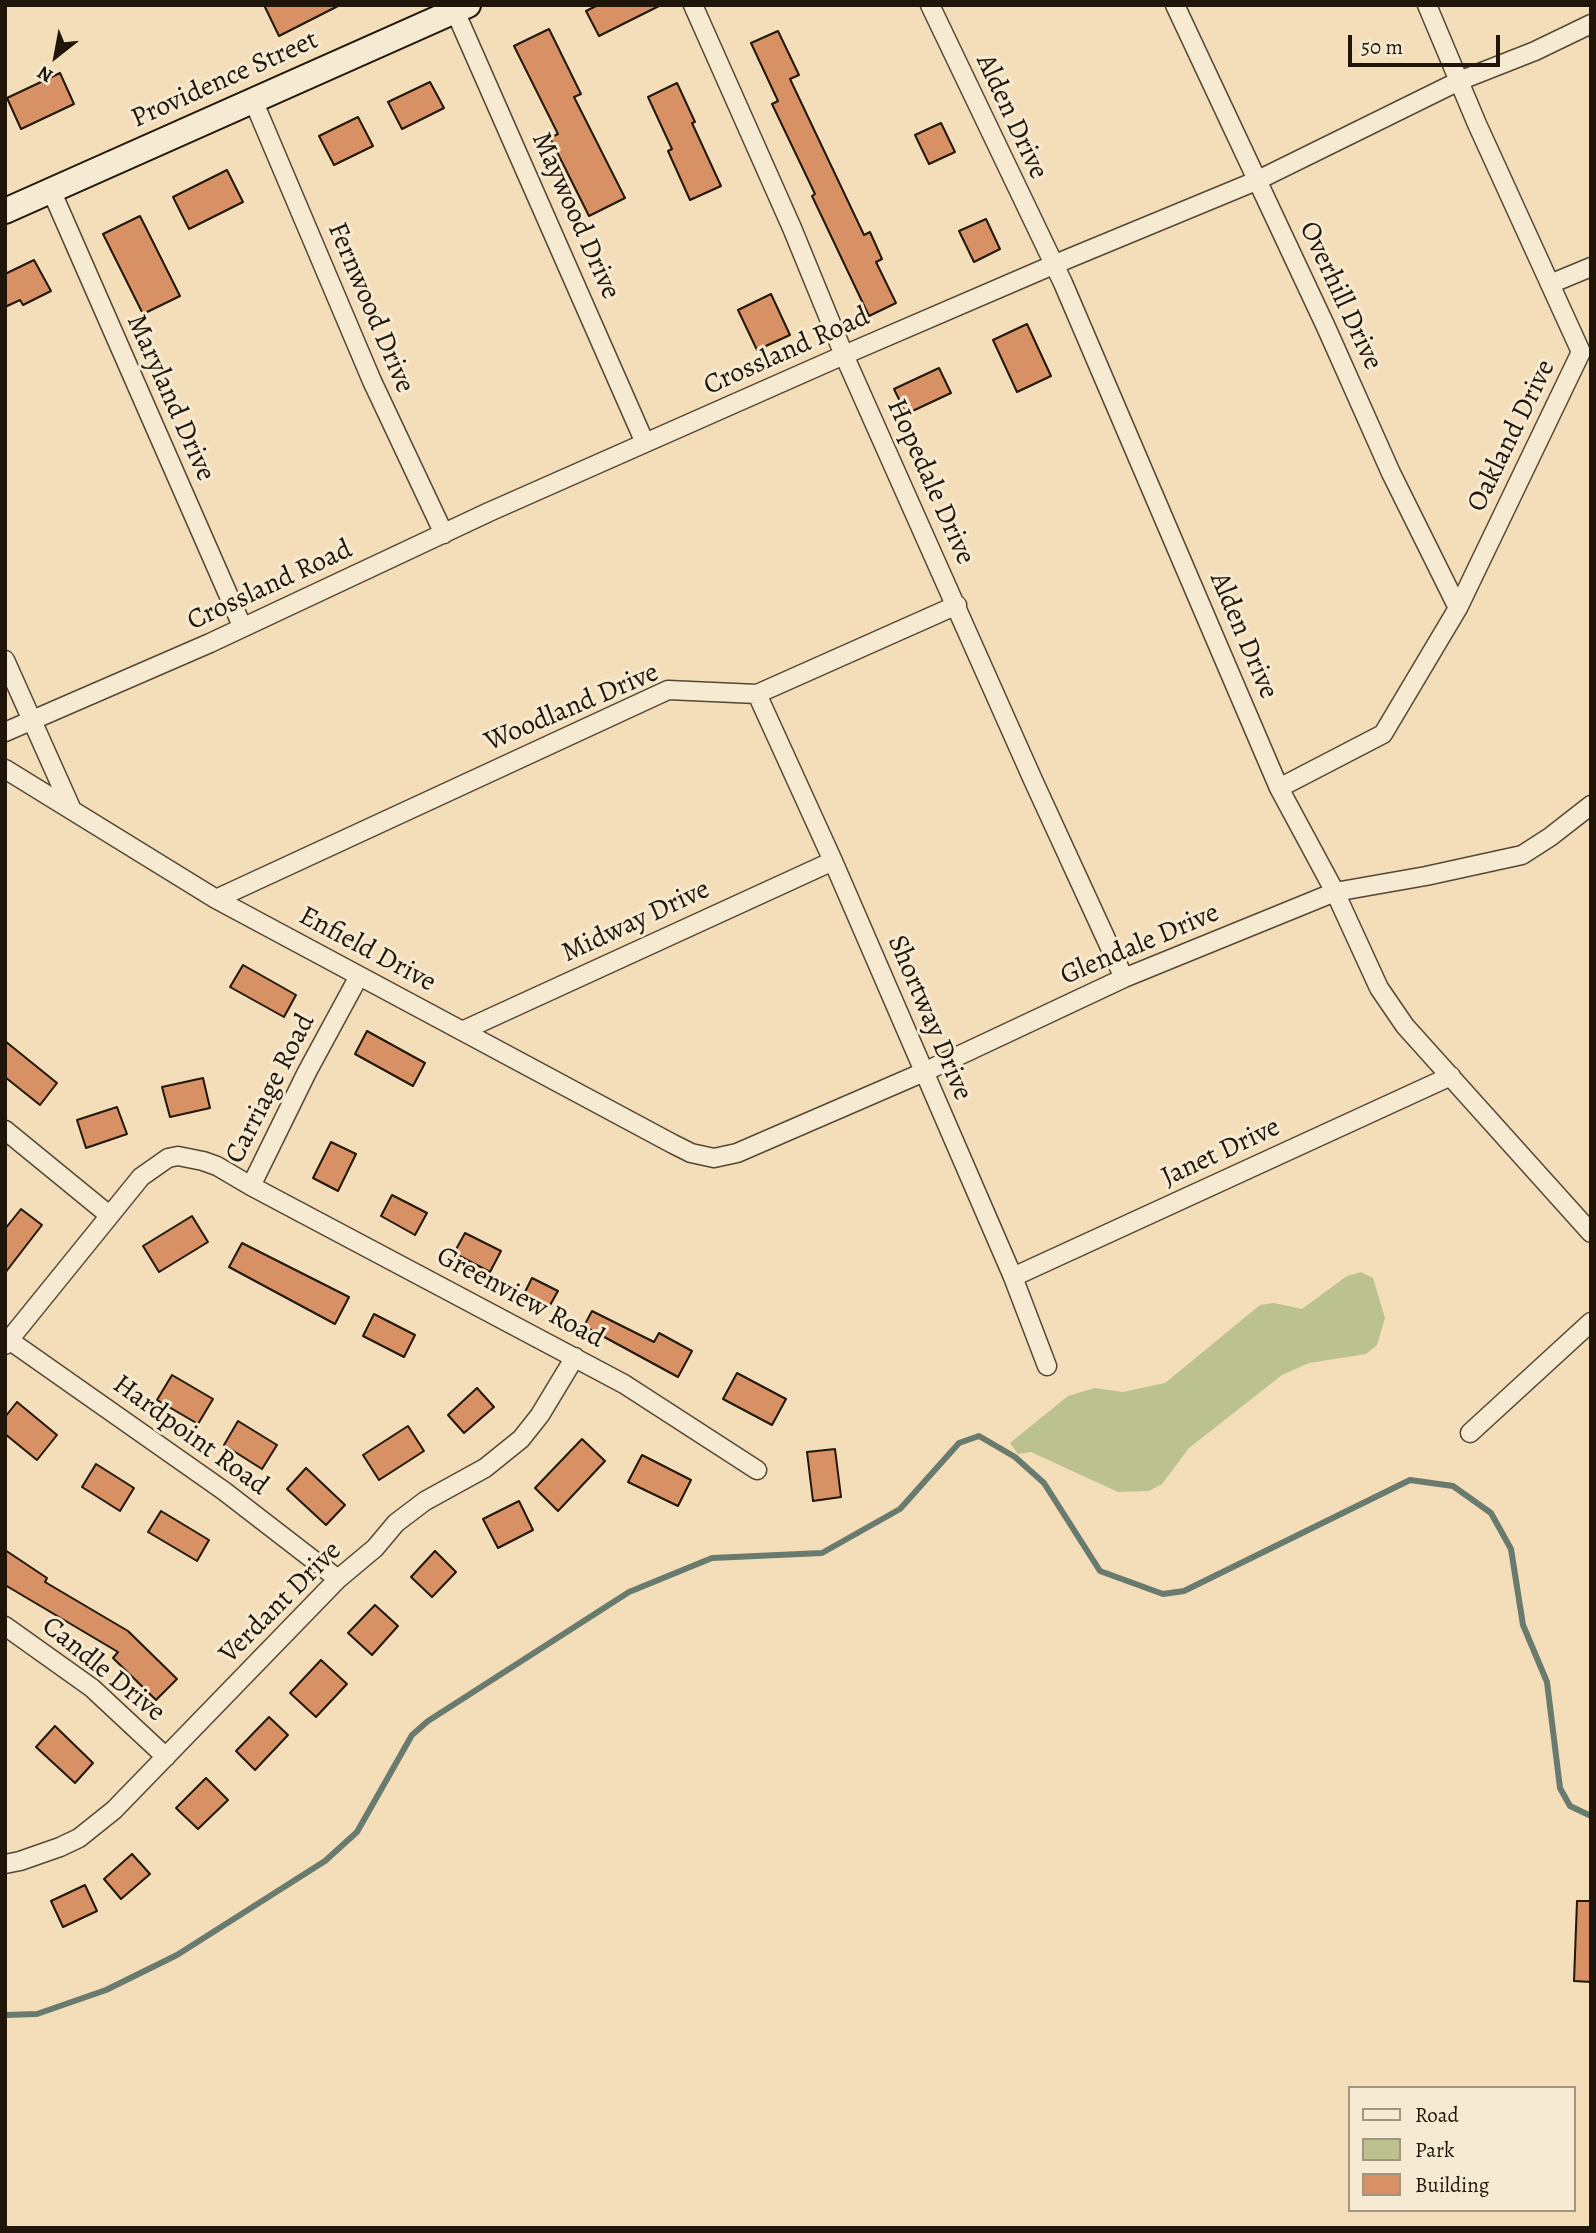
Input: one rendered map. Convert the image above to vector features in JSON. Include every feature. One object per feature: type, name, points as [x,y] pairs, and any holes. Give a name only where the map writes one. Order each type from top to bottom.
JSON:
[{"type":"main road","name":"Providence Street","points":[[5,211],[462,8]]},
{"type":"street","name":"Hopedale Drive","points":[[693,5],[792,229],[844,355],[1124,978]]},
{"type":"street","name":"Alden Drive","points":[[930,5],[1063,283],[1279,788],[1335,892],[1379,988],[1405,1026],[1591,1233]]},
{"type":"street","name":"Overhill Drive","points":[[1175,5],[1326,327],[1391,473],[1458,608]]},
{"type":"street","name":"Oakland Drive","points":[[1279,788],[1382,734],[1458,608],[1581,352],[1427,5]]},
{"type":"street","name":"Maywood Drive","points":[[462,8],[645,443]]},
{"type":"street","name":"Crossland Road","points":[[5,732],[210,643],[444,534],[844,355],[1256,181],[1459,81],[1535,51],[1591,24]]},
{"type":"street","name":"Fernwood Drive","points":[[253,100],[372,381],[444,534]]},
{"type":"street","name":"Maryland Drive","points":[[51,190],[243,626]]},
{"type":"street","points":[[1550,284],[1591,267]]},
{"type":"street","name":"Woodland Drive","points":[[216,899],[668,690],[757,694],[957,605]]},
{"type":"street","points":[[5,660],[73,811]]},
{"type":"street","name":"Shortway Drive","points":[[757,694],[1013,1277],[1046,1366]]},
{"type":"street","name":"Enfield Drive","points":[[5,769],[216,899],[682,1149],[714,1158]]},
{"type":"street","name":"Glendale Drive","points":[[714,1158],[737,1153],[924,1072],[1124,978],[1335,892],[1522,855],[1591,805]]},
{"type":"street","name":"Midway Drive","points":[[462,1031],[832,861]]},
{"type":"street","name":"Carriage Road","points":[[7,1343],[141,1177],[168,1158],[178,1156],[203,1161],[251,1186],[307,1072],[359,976]]},
{"type":"street","name":"Janet Drive","points":[[1013,1277],[1451,1076]]},
{"type":"street","points":[[5,1130],[109,1215]]},
{"type":"street","name":"Greenview Road","points":[[251,1186],[624,1384],[757,1470]]},
{"type":"street","points":[[1470,1433],[1591,1322]]},
{"type":"street","name":"Hardpoint Road","points":[[7,1343],[224,1491],[338,1579]]},
{"type":"street","name":"Verdant Drive","points":[[5,1864],[60,1847],[79,1838],[114,1810],[338,1579],[375,1548],[396,1523],[435,1495],[485,1468],[521,1439],[540,1416],[575,1357]]},
{"type":"street","name":"Candle Drive","points":[[5,1626],[92,1688],[166,1757]]},
{"type":"green space","points":[[1361,1272],[1373,1278],[1385,1318],[1377,1345],[1366,1354],[1309,1363],[1282,1375],[1189,1448],[1162,1484],[1149,1491],[1118,1492],[1031,1452],[1018,1454],[1010,1443],[1068,1396],[1095,1388],[1123,1392],[1165,1383],[1260,1305],[1274,1303],[1302,1309],[1347,1276]]},
{"type":"building","points":[[264,5],[340,5],[279,36]]},
{"type":"building","points":[[598,5],[661,5],[599,36],[586,11]]},
{"type":"building","points":[[549,29],[581,94],[574,97],[625,198],[589,216],[550,138],[558,134],[514,46]]},
{"type":"building","points":[[778,31],[799,75],[790,79],[864,235],[870,232],[882,259],[876,262],[896,303],[869,316],[772,104],[778,101],[751,43]]},
{"type":"building","points":[[60,73],[74,104],[21,129],[7,98]]},
{"type":"building","points":[[430,82],[444,108],[402,129],[388,102]]},
{"type":"building","points":[[677,83],[721,186],[690,200],[668,151],[672,149],[648,97]]},
{"type":"building","points":[[358,117],[373,146],[334,165],[319,136]]},
{"type":"building","points":[[941,123],[955,152],[929,164],[915,135]]},
{"type":"building","points":[[227,170],[243,202],[189,229],[173,197]]},
{"type":"building","points":[[140,216],[180,296],[143,314],[103,234]]},
{"type":"building","points":[[986,219],[1000,249],[974,262],[959,231]]},
{"type":"building","points":[[34,260],[51,291],[23,305],[20,300],[5,307],[5,274]]},
{"type":"building","points":[[771,294],[790,335],[757,350],[738,310]]},
{"type":"building","points":[[1027,324],[1051,376],[1017,392],[993,340]]},
{"type":"building","points":[[939,368],[951,393],[906,414],[894,389]]},
{"type":"building","points":[[243,965],[296,995],[284,1017],[230,987]]},
{"type":"building","points":[[367,1031],[425,1063],[413,1086],[355,1054]]},
{"type":"building","points":[[5,1041],[57,1083],[40,1105],[5,1077]]},
{"type":"building","points":[[203,1078],[210,1108],[170,1117],[162,1087]]},
{"type":"building","points":[[117,1107],[127,1134],[86,1148],[77,1120]]},
{"type":"building","points":[[331,1142],[356,1154],[338,1191],[313,1178]]},
{"type":"building","points":[[392,1195],[427,1213],[415,1235],[381,1216]]},
{"type":"building","points":[[21,1209],[42,1225],[5,1273],[5,1229]]},
{"type":"building","points":[[192,1216],[208,1242],[159,1272],[143,1246]]},
{"type":"building","points":[[465,1233],[501,1251],[490,1272],[454,1253]]},
{"type":"building","points":[[242,1243],[349,1297],[335,1324],[229,1267]]},
{"type":"building","points":[[532,1278],[558,1291],[549,1307],[524,1294]]},
{"type":"building","points":[[592,1311],[654,1342],[659,1333],[692,1351],[678,1377],[584,1326]]},
{"type":"building","points":[[374,1314],[415,1335],[404,1357],[363,1336]]},
{"type":"building","points":[[737,1373],[786,1399],[772,1425],[723,1399]]},
{"type":"building","points":[[172,1375],[213,1399],[198,1424],[157,1400]]},
{"type":"building","points":[[477,1388],[494,1407],[464,1433],[448,1415]]},
{"type":"building","points":[[17,1402],[57,1435],[37,1460],[5,1434],[5,1417]]},
{"type":"building","points":[[238,1421],[277,1445],[262,1469],[224,1445]]},
{"type":"building","points":[[408,1426],[424,1451],[379,1480],[363,1455]]},
{"type":"building","points":[[582,1439],[605,1461],[558,1511],[535,1488]]},
{"type":"building","points":[[835,1449],[841,1497],[813,1501],[807,1452]]},
{"type":"building","points":[[642,1455],[691,1480],[678,1506],[628,1482]]},
{"type":"building","points":[[96,1464],[134,1488],[120,1511],[82,1487]]},
{"type":"building","points":[[306,1468],[345,1505],[326,1525],[287,1489]]},
{"type":"building","points":[[519,1501],[533,1530],[498,1548],[483,1519]]},
{"type":"building","points":[[161,1511],[209,1540],[197,1561],[148,1532]]},
{"type":"building","points":[[5,1550],[47,1578],[45,1582],[128,1631],[177,1679],[156,1700],[113,1658],[118,1652],[5,1585]]},
{"type":"building","points":[[435,1551],[456,1572],[432,1597],[411,1577]]},
{"type":"building","points":[[375,1605],[398,1626],[372,1655],[348,1633]]},
{"type":"building","points":[[321,1660],[347,1684],[316,1717],[290,1693]]},
{"type":"building","points":[[269,1717],[288,1735],[255,1770],[236,1751]]},
{"type":"building","points":[[55,1726],[93,1763],[75,1783],[36,1747]]},
{"type":"building","points":[[206,1778],[228,1800],[198,1829],[176,1808]]},
{"type":"building","points":[[132,1854],[150,1874],[121,1899],[104,1879]]},
{"type":"building","points":[[85,1885],[97,1911],[63,1927],[51,1901]]},
{"type":"building","points":[[1577,1901],[1591,1901],[1591,1982],[1574,1981]]},
{"type":"waterway","points":[[5,2015],[37,2014],[106,1990],[177,1955],[325,1861],[357,1832],[412,1735],[428,1721],[629,1592],[712,1558],[822,1553],[900,1509],[959,1443],[979,1436],[1015,1457],[1044,1483],[1100,1571],[1163,1594],[1184,1591],[1410,1480],[1453,1486],[1491,1513],[1511,1549],[1523,1625],[1547,1682],[1560,1788],[1570,1806],[1591,1816]]}]
